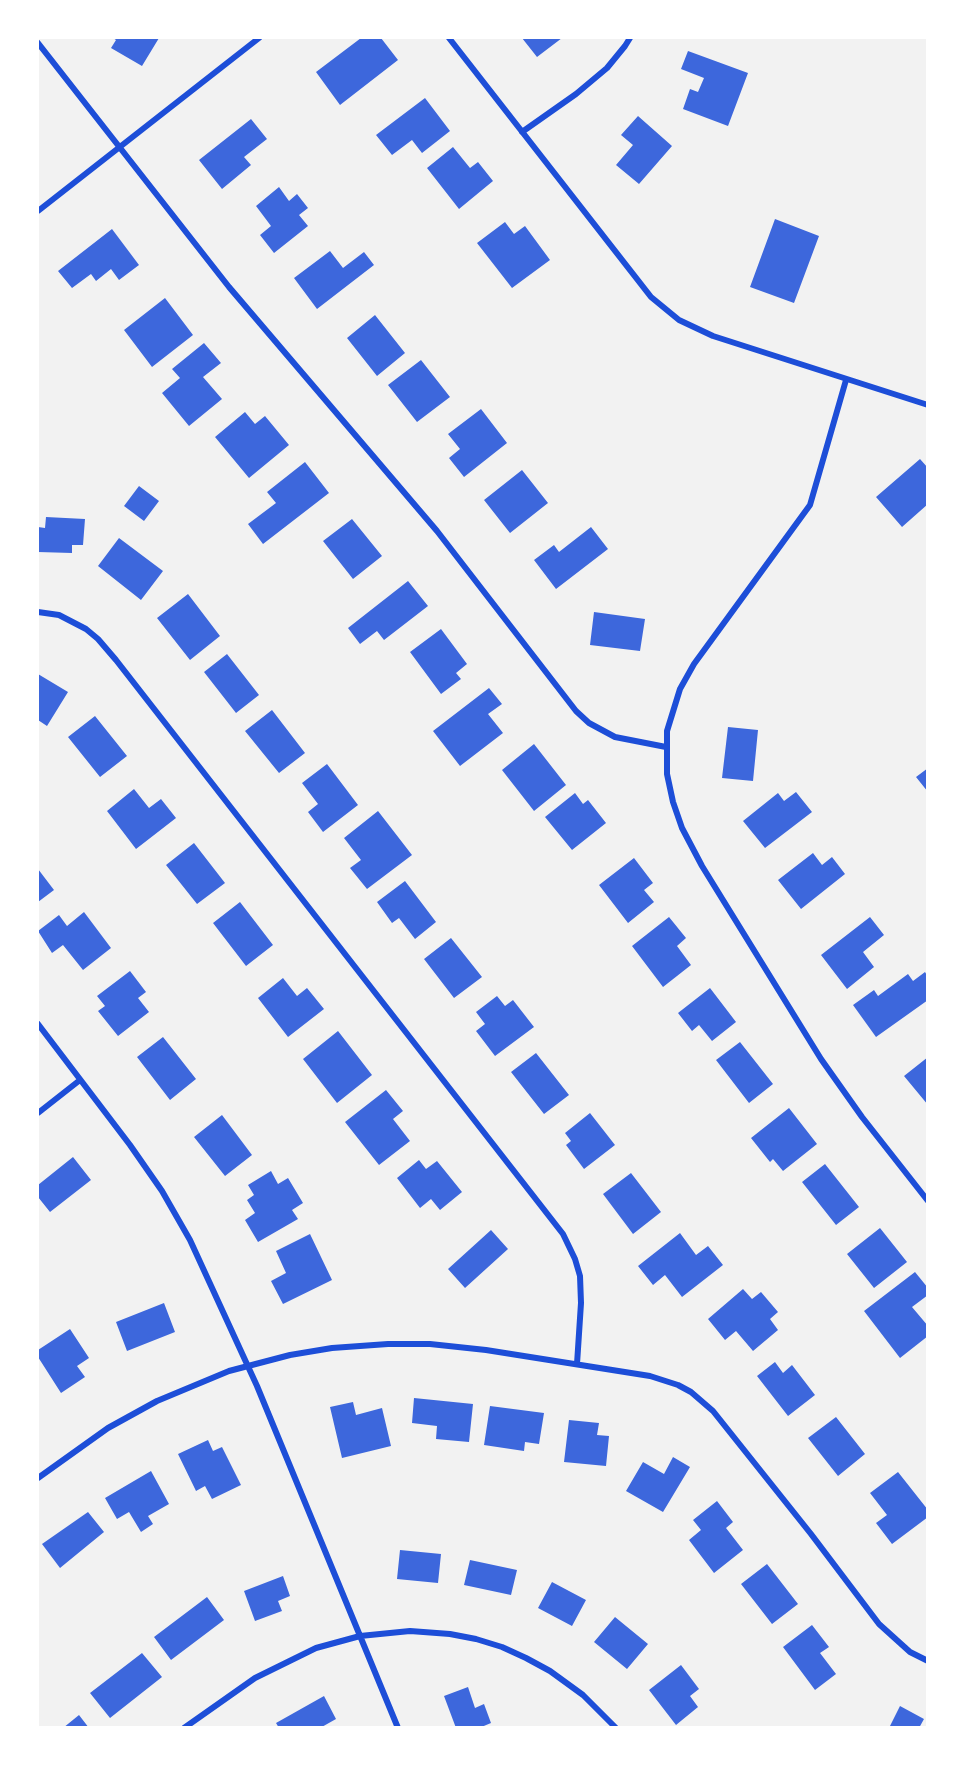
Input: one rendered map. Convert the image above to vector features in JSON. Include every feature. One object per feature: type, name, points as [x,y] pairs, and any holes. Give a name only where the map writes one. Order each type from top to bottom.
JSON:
[{"type":"street","points":[[38,211],[259,38]]},
{"type":"street","points":[[449,38],[651,297],[679,320],[713,336],[927,405]]},
{"type":"street","points":[[522,132],[576,94],[607,68],[630,38]]},
{"type":"street","points":[[38,43],[229,287],[437,531],[576,711],[589,723],[615,737],[666,747]]},
{"type":"street","points":[[846,380],[810,505],[694,664],[680,689],[670,717],[666,747],[667,774],[682,828],[702,867],[821,1059],[862,1117],[927,1201]]},
{"type":"street","points":[[38,612],[58,615],[86,629],[116,660],[570,1245],[580,1276],[581,1303],[576,1364]]},
{"type":"street","points":[[38,1024],[130,1145],[165,1197],[190,1240],[247,1366],[398,1728]]},
{"type":"street","points":[[38,1113],[80,1080]]},
{"type":"street","points":[[38,1478],[108,1428],[157,1401],[209,1378],[290,1355],[332,1348],[430,1344],[486,1350],[664,1379],[678,1385],[702,1401],[812,1534],[879,1624],[910,1652],[927,1660]]},
{"type":"street","points":[[184,1728],[209,1708],[279,1664],[316,1648],[360,1636],[410,1631],[476,1639],[502,1647],[550,1671],[583,1695],[616,1728]]},
{"type":"building","points":[[113,38],[159,38],[142,66],[111,48],[116,40]]},
{"type":"building","points":[[361,38],[381,38],[398,60],[340,105],[316,72]]},
{"type":"building","points":[[522,38],[562,38],[537,57]]},
{"type":"building","points":[[688,51],[748,73],[728,126],[683,109],[690,89],[698,92],[704,78],[681,69]]},
{"type":"building","points":[[425,98],[450,131],[422,153],[412,140],[392,155],[376,135]]},
{"type":"building","points":[[638,116],[672,146],[639,184],[616,165],[633,145],[621,135]]},
{"type":"building","points":[[251,119],[267,139],[244,157],[251,165],[222,189],[199,160]]},
{"type":"building","points":[[453,147],[470,168],[478,162],[493,181],[459,209],[427,168]]},
{"type":"building","points":[[279,187],[289,201],[297,194],[308,208],[299,215],[308,226],[274,253],[260,235],[271,226],[256,206]]},
{"type":"building","points":[[775,219],[819,236],[794,303],[750,287]]},
{"type":"building","points":[[505,222],[514,234],[525,226],[550,260],[512,288],[477,243]]},
{"type":"building","points":[[112,229],[139,265],[119,280],[111,269],[96,281],[91,274],[72,288],[58,271]]},
{"type":"building","points":[[330,251],[343,268],[364,252],[374,265],[317,309],[294,278]]},
{"type":"building","points":[[165,298],[193,335],[152,367],[124,330]]},
{"type":"building","points":[[375,315],[405,353],[377,376],[347,338]]},
{"type":"building","points":[[204,343],[221,363],[203,377],[222,399],[189,426],[162,393],[180,378],[172,369]]},
{"type":"building","points":[[421,360],[450,397],[417,422],[388,385]]},
{"type":"building","points":[[481,409],[507,443],[464,477],[449,458],[460,449],[448,434]]},
{"type":"building","points":[[245,412],[255,424],[265,416],[289,445],[249,478],[215,437]]},
{"type":"building","points":[[920,459],[928,468],[928,504],[902,527],[876,497]]},
{"type":"building","points":[[305,462],[329,493],[263,544],[248,524],[276,503],[267,492]]},
{"type":"building","points":[[522,470],[548,503],[510,533],[484,500]]},
{"type":"building","points":[[139,486],[159,501],[144,521],[124,506]]},
{"type":"building","points":[[46,517],[85,519],[83,545],[72,545],[72,553],[38,552],[38,527],[45,528]]},
{"type":"building","points":[[352,519],[382,556],[353,579],[323,541]]},
{"type":"building","points":[[591,527],[608,549],[556,589],[534,560],[554,545],[559,552]]},
{"type":"building","points":[[119,538],[163,571],[141,600],[98,566]]},
{"type":"building","points":[[408,581],[428,606],[384,640],[377,631],[360,644],[348,628]]},
{"type":"building","points":[[188,594],[220,636],[190,660],[157,618]]},
{"type":"building","points":[[594,612],[645,619],[640,651],[590,645]]},
{"type":"building","points":[[441,629],[467,664],[456,673],[461,679],[441,694],[410,652]]},
{"type":"building","points":[[227,654],[259,695],[236,713],[204,672]]},
{"type":"building","points":[[38,674],[68,692],[47,726],[38,720]]},
{"type":"building","points":[[489,688],[502,704],[488,714],[503,733],[460,766],[433,731]]},
{"type":"building","points":[[272,710],[305,753],[279,773],[245,731]]},
{"type":"building","points":[[95,716],[127,756],[100,777],[68,737]]},
{"type":"building","points":[[728,727],[758,730],[753,781],[722,778]]},
{"type":"building","points":[[534,744],[566,785],[534,811],[502,770]]},
{"type":"building","points":[[327,764],[358,805],[323,832],[308,812],[318,804],[302,783]]},
{"type":"building","points":[[928,768],[928,792],[916,777]]},
{"type":"building","points":[[134,789],[149,808],[161,799],[176,818],[136,849],[107,811]]},
{"type":"building","points":[[796,792],[812,812],[765,848],[743,821],[778,793],[784,801]]},
{"type":"building","points":[[575,793],[583,804],[588,800],[606,823],[572,850],[545,817]]},
{"type":"building","points":[[378,811],[412,855],[367,889],[350,868],[361,860],[344,838]]},
{"type":"building","points":[[194,843],[225,883],[197,904],[166,865]]},
{"type":"building","points":[[813,853],[822,865],[832,857],[845,874],[801,909],[778,880]]},
{"type":"building","points":[[634,858],[653,883],[644,890],[654,902],[628,923],[599,885]]},
{"type":"building","points":[[38,869],[54,890],[38,902]]},
{"type":"building","points":[[405,881],[436,922],[415,939],[399,918],[392,923],[377,902]]},
{"type":"building","points":[[240,902],[273,945],[246,966],[213,923]]},
{"type":"building","points":[[84,912],[111,948],[83,970],[63,945],[52,953],[38,931],[59,915],[67,926]]},
{"type":"building","points":[[669,917],[686,938],[677,946],[691,965],[663,987],[632,946]]},
{"type":"building","points":[[870,917],[884,935],[863,952],[874,967],[847,989],[821,955]]},
{"type":"building","points":[[451,938],[482,977],[454,998],[424,959]]},
{"type":"building","points":[[130,971],[146,992],[138,998],[149,1012],[118,1036],[98,1011],[105,1006],[97,996]]},
{"type":"building","points":[[925,972],[928,977],[928,1000],[876,1037],[853,1005],[874,990],[878,996],[908,974],[913,981]]},
{"type":"building","points":[[283,978],[297,996],[307,988],[324,1009],[288,1037],[258,998]]},
{"type":"building","points":[[710,988],[736,1022],[712,1041],[699,1025],[692,1031],[678,1013]]},
{"type":"building","points":[[497,996],[505,1006],[513,1000],[534,1027],[495,1056],[476,1031],[485,1024],[476,1012]]},
{"type":"building","points":[[338,1031],[372,1075],[337,1103],[303,1059]]},
{"type":"building","points":[[163,1037],[196,1079],[170,1100],[137,1057]]},
{"type":"building","points":[[740,1042],[773,1084],[749,1103],[716,1060]]},
{"type":"building","points":[[536,1053],[569,1095],[544,1114],[511,1072]]},
{"type":"building","points":[[928,1057],[928,1105],[904,1076]]},
{"type":"building","points":[[386,1090],[403,1111],[393,1119],[410,1141],[379,1165],[345,1122]]},
{"type":"building","points":[[789,1108],[817,1144],[783,1171],[773,1159],[770,1162],[751,1138]]},
{"type":"building","points":[[590,1113],[615,1145],[584,1169],[566,1145],[571,1141],[565,1133]]},
{"type":"building","points":[[222,1115],[252,1155],[225,1176],[194,1137]]},
{"type":"building","points":[[73,1157],[91,1180],[50,1212],[38,1197],[38,1185]]},
{"type":"building","points":[[419,1160],[426,1169],[437,1161],[462,1192],[440,1210],[431,1199],[420,1208],[397,1178]]},
{"type":"building","points":[[825,1164],[859,1207],[836,1225],[802,1182]]},
{"type":"building","points":[[271,1171],[278,1184],[288,1178],[303,1203],[292,1210],[298,1219],[258,1242],[245,1220],[255,1213],[247,1200],[254,1195],[248,1185]]},
{"type":"building","points":[[631,1173],[661,1212],[633,1234],[603,1194]]},
{"type":"building","points":[[880,1228],[907,1262],[874,1288],[847,1254]]},
{"type":"building","points":[[491,1230],[508,1249],[465,1288],[448,1269]]},
{"type":"building","points":[[680,1233],[696,1255],[708,1246],[723,1265],[682,1297],[665,1275],[653,1285],[638,1266]]},
{"type":"building","points":[[310,1234],[332,1280],[283,1304],[271,1281],[286,1273],[276,1251]]},
{"type":"building","points":[[915,1272],[928,1288],[928,1295],[912,1307],[928,1326],[928,1336],[900,1358],[864,1311]]},
{"type":"building","points":[[743,1289],[752,1299],[761,1292],[778,1312],[770,1319],[778,1330],[753,1351],[736,1331],[725,1340],[708,1319]]},
{"type":"building","points":[[164,1303],[175,1332],[127,1351],[116,1322]]},
{"type":"building","points":[[70,1329],[89,1358],[77,1366],[85,1377],[61,1393],[38,1357],[38,1350]]},
{"type":"building","points":[[775,1362],[783,1373],[792,1365],[815,1395],[788,1416],[757,1376]]},
{"type":"building","points":[[414,1398],[473,1404],[469,1442],[436,1439],[437,1426],[412,1423]]},
{"type":"building","points":[[353,1402],[356,1415],[382,1408],[391,1446],[342,1458],[330,1407]]},
{"type":"building","points":[[490,1406],[544,1413],[539,1444],[525,1442],[524,1451],[484,1445]]},
{"type":"building","points":[[836,1417],[865,1454],[838,1476],[808,1438]]},
{"type":"building","points":[[569,1420],[599,1423],[597,1435],[609,1436],[606,1466],[564,1462]]},
{"type":"building","points":[[208,1440],[213,1451],[222,1447],[241,1485],[212,1499],[205,1486],[196,1491],[178,1454]]},
{"type":"building","points":[[673,1457],[690,1467],[663,1512],[626,1491],[643,1462],[664,1474]]},
{"type":"building","points":[[151,1471],[169,1504],[148,1516],[153,1524],[141,1532],[129,1512],[117,1519],[105,1498]]},
{"type":"building","points":[[898,1472],[928,1510],[928,1517],[892,1544],[876,1523],[887,1515],[870,1493]]},
{"type":"building","points":[[717,1501],[733,1522],[726,1528],[743,1550],[714,1573],[689,1540],[701,1530],[693,1520]]},
{"type":"building","points":[[88,1512],[104,1532],[60,1568],[42,1544]]},
{"type":"building","points":[[400,1550],[441,1554],[438,1583],[397,1579]]},
{"type":"building","points":[[470,1560],[517,1570],[511,1595],[464,1585]]},
{"type":"building","points":[[767,1564],[798,1604],[772,1624],[741,1584]]},
{"type":"building","points":[[283,1576],[290,1596],[278,1601],[282,1611],[255,1621],[244,1591]]},
{"type":"building","points":[[552,1582],[586,1600],[572,1626],[538,1608]]},
{"type":"building","points":[[207,1597],[224,1620],[171,1660],[154,1637]]},
{"type":"building","points":[[615,1617],[648,1644],[627,1669],[594,1642]]},
{"type":"building","points":[[812,1625],[829,1647],[820,1653],[836,1674],[815,1690],[783,1647]]},
{"type":"building","points":[[142,1653],[162,1677],[110,1718],[90,1693]]},
{"type":"building","points":[[681,1665],[699,1689],[690,1696],[698,1707],[676,1725],[649,1690]]},
{"type":"building","points":[[468,1687],[475,1708],[484,1704],[491,1723],[479,1728],[456,1728],[444,1696]]},
{"type":"building","points":[[324,1696],[336,1719],[320,1728],[279,1728],[276,1723]]},
{"type":"building","points":[[900,1706],[924,1719],[919,1728],[889,1728]]},
{"type":"building","points":[[79,1715],[89,1728],[63,1728]]}]
